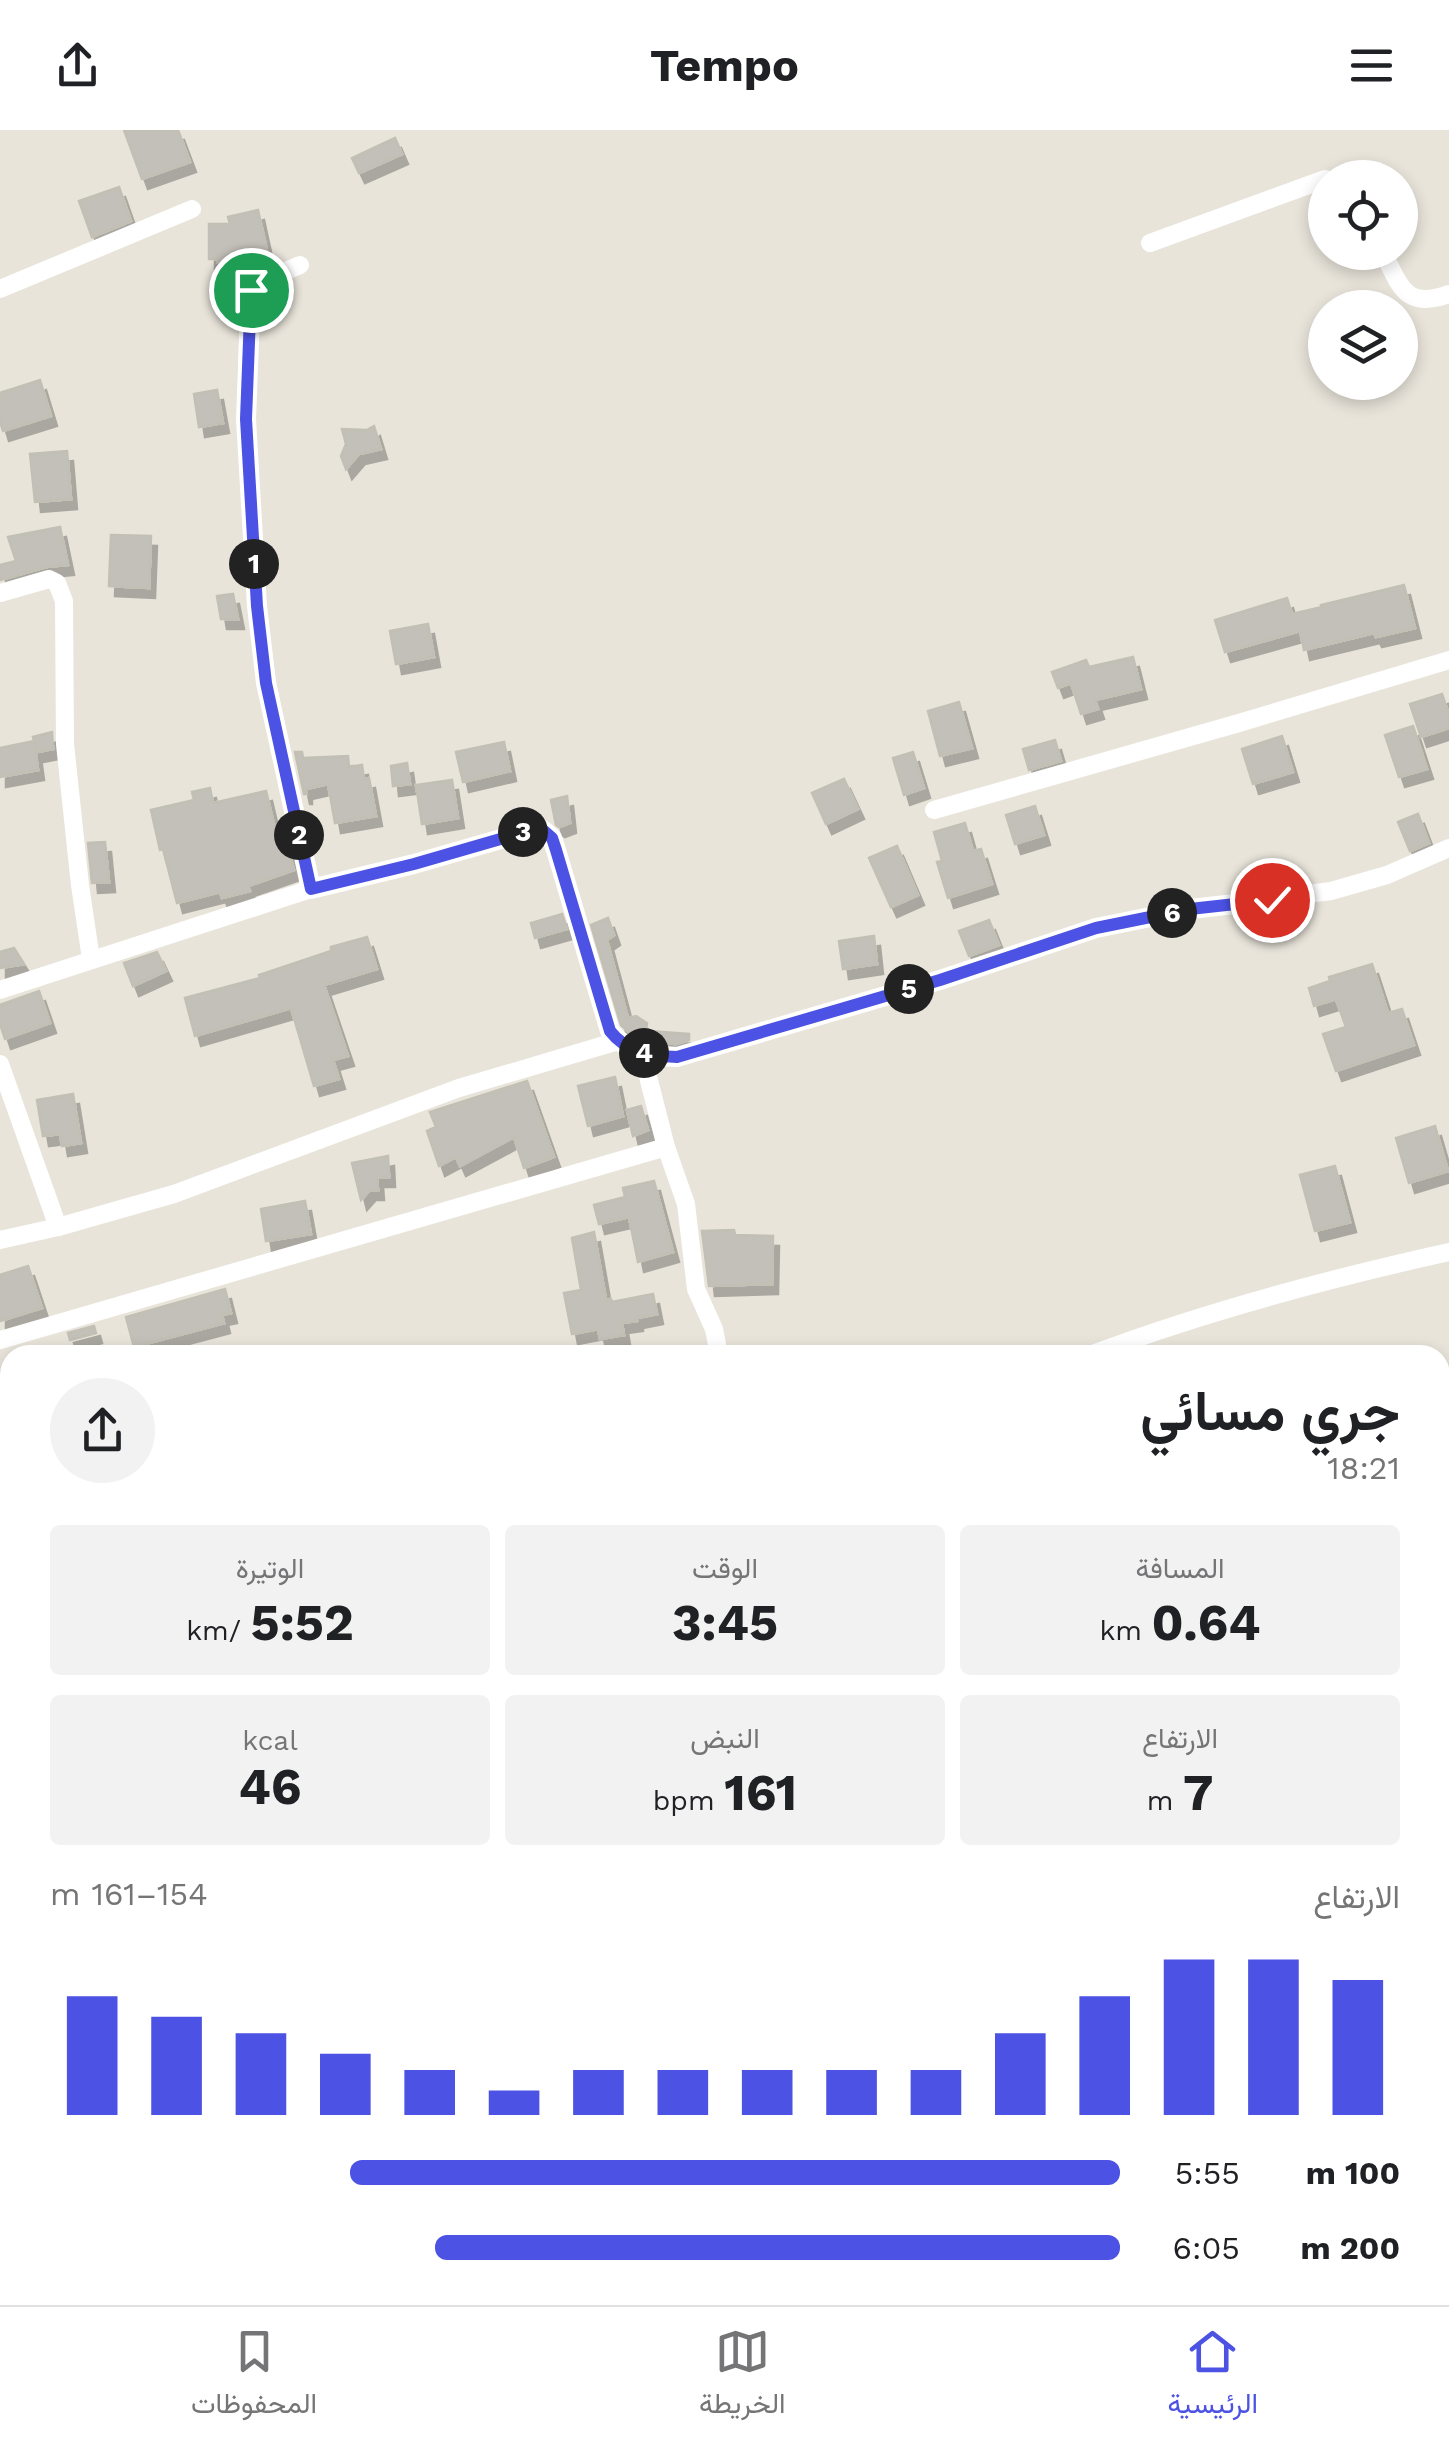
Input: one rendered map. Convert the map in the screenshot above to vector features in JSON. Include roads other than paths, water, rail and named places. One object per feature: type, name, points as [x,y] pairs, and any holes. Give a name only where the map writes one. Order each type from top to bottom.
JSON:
[{"type":"street","points":[[1150,242],[1308,186]]},
{"type":"street","points":[[0,289],[192,209]]},
{"type":"street","points":[[300,264],[251,290],[246,419],[257,606],[266,683],[311,889]]},
{"type":"street","points":[[1392,270],[1403,292],[1412,298],[1423,300],[1449,294]]},
{"type":"street","points":[[0,593],[49,578],[57,583],[64,601],[65,744],[91,960]]},
{"type":"street","points":[[934,810],[1240,724],[1449,660]]},
{"type":"street","points":[[0,990],[311,889],[525,832],[544,831],[552,838],[556,850],[610,1031],[618,1042],[642,1053],[677,1057],[940,980],[1096,928],[1190,909],[1332,891],[1388,875],[1449,848]]},
{"type":"street","points":[[0,1240],[174,1194],[458,1088],[618,1042]]},
{"type":"street","points":[[642,1053],[666,1147],[686,1204],[696,1289],[717,1345]]},
{"type":"street","points":[[0,1064],[58,1227]]},
{"type":"street","points":[[0,1340],[666,1147]]},
{"type":"street","points":[[1118,1345],[1280,1292],[1449,1252]]},
{"type":"street","points":[[1413,1260],[1449,1268]]},
{"type":"street","points":[[1064,2305],[1077,2305]]}]
